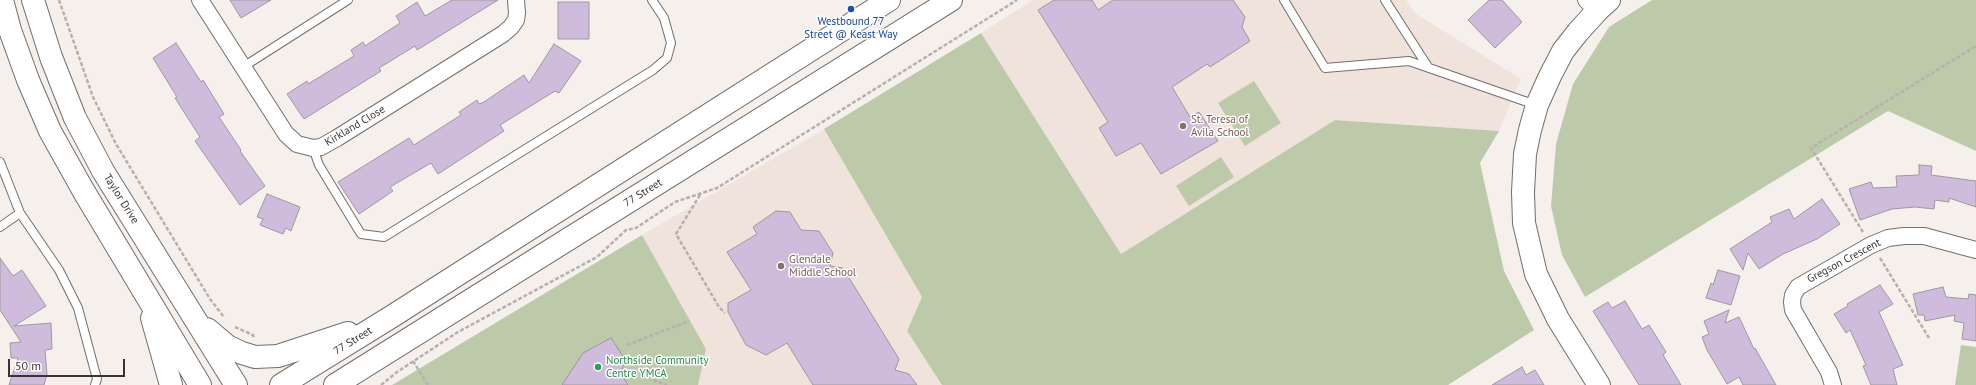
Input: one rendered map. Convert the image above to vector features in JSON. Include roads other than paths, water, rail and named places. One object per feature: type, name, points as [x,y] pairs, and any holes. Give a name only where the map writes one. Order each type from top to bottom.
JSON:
[{"type":"main road","points":[[2,0],[10,30],[28,80],[50,131],[82,190],[200,385]]},
{"type":"main road","name":"Taylor Drive","points":[[33,0],[51,57],[75,118],[103,171],[236,385]]},
{"type":"main road","name":"77 Street","points":[[281,385],[391,317],[889,0]]},
{"type":"main road","name":"77 Street","points":[[335,385],[951,0]]},
{"type":"main road","points":[[1597,4],[1563,51],[1537,105],[1525,154],[1523,192],[1524,222],[1530,254],[1543,292],[1558,319],[1600,385]]},
{"type":"main road","points":[[145,292],[172,385]]},
{"type":"main road","points":[[192,315],[227,346],[255,357],[278,356],[310,347],[391,317]]},
{"type":"main road","points":[[345,385],[372,362]]},
{"type":"street","name":"Kirkland Close","points":[[200,0],[286,134],[297,144],[313,148],[320,147],[337,138],[503,34],[516,20],[516,0]]},
{"type":"street","name":"Gregson Crescent","points":[[1833,385],[1829,372],[1793,310],[1793,294],[1798,286],[1871,245],[1888,238],[1924,236],[1976,250]]},
{"type":"lane","points":[[243,67],[348,0]]},
{"type":"lane","points":[[313,148],[319,165],[361,234],[384,237],[653,70],[667,58],[671,43],[664,18],[652,0]]},
{"type":"lane","points":[[1284,0],[1325,68],[1409,61],[1537,105]]},
{"type":"lane","points":[[1385,0],[1428,67]]},
{"type":"lane","points":[[0,162],[20,213],[59,270],[78,308],[96,379],[95,385]]},
{"type":"lane","points":[[0,227],[20,213]]},
{"type":"place","name":"Westbound 77 Street @ Keast Way","points":[[851,9]]},
{"type":"place","name":"St. Teresa of Avila School","points":[[1183,126]]},
{"type":"place","name":"Glendale Middle School","points":[[781,266]]},
{"type":"place","name":"Northside Community Centre YMCA","points":[[598,367]]}]
